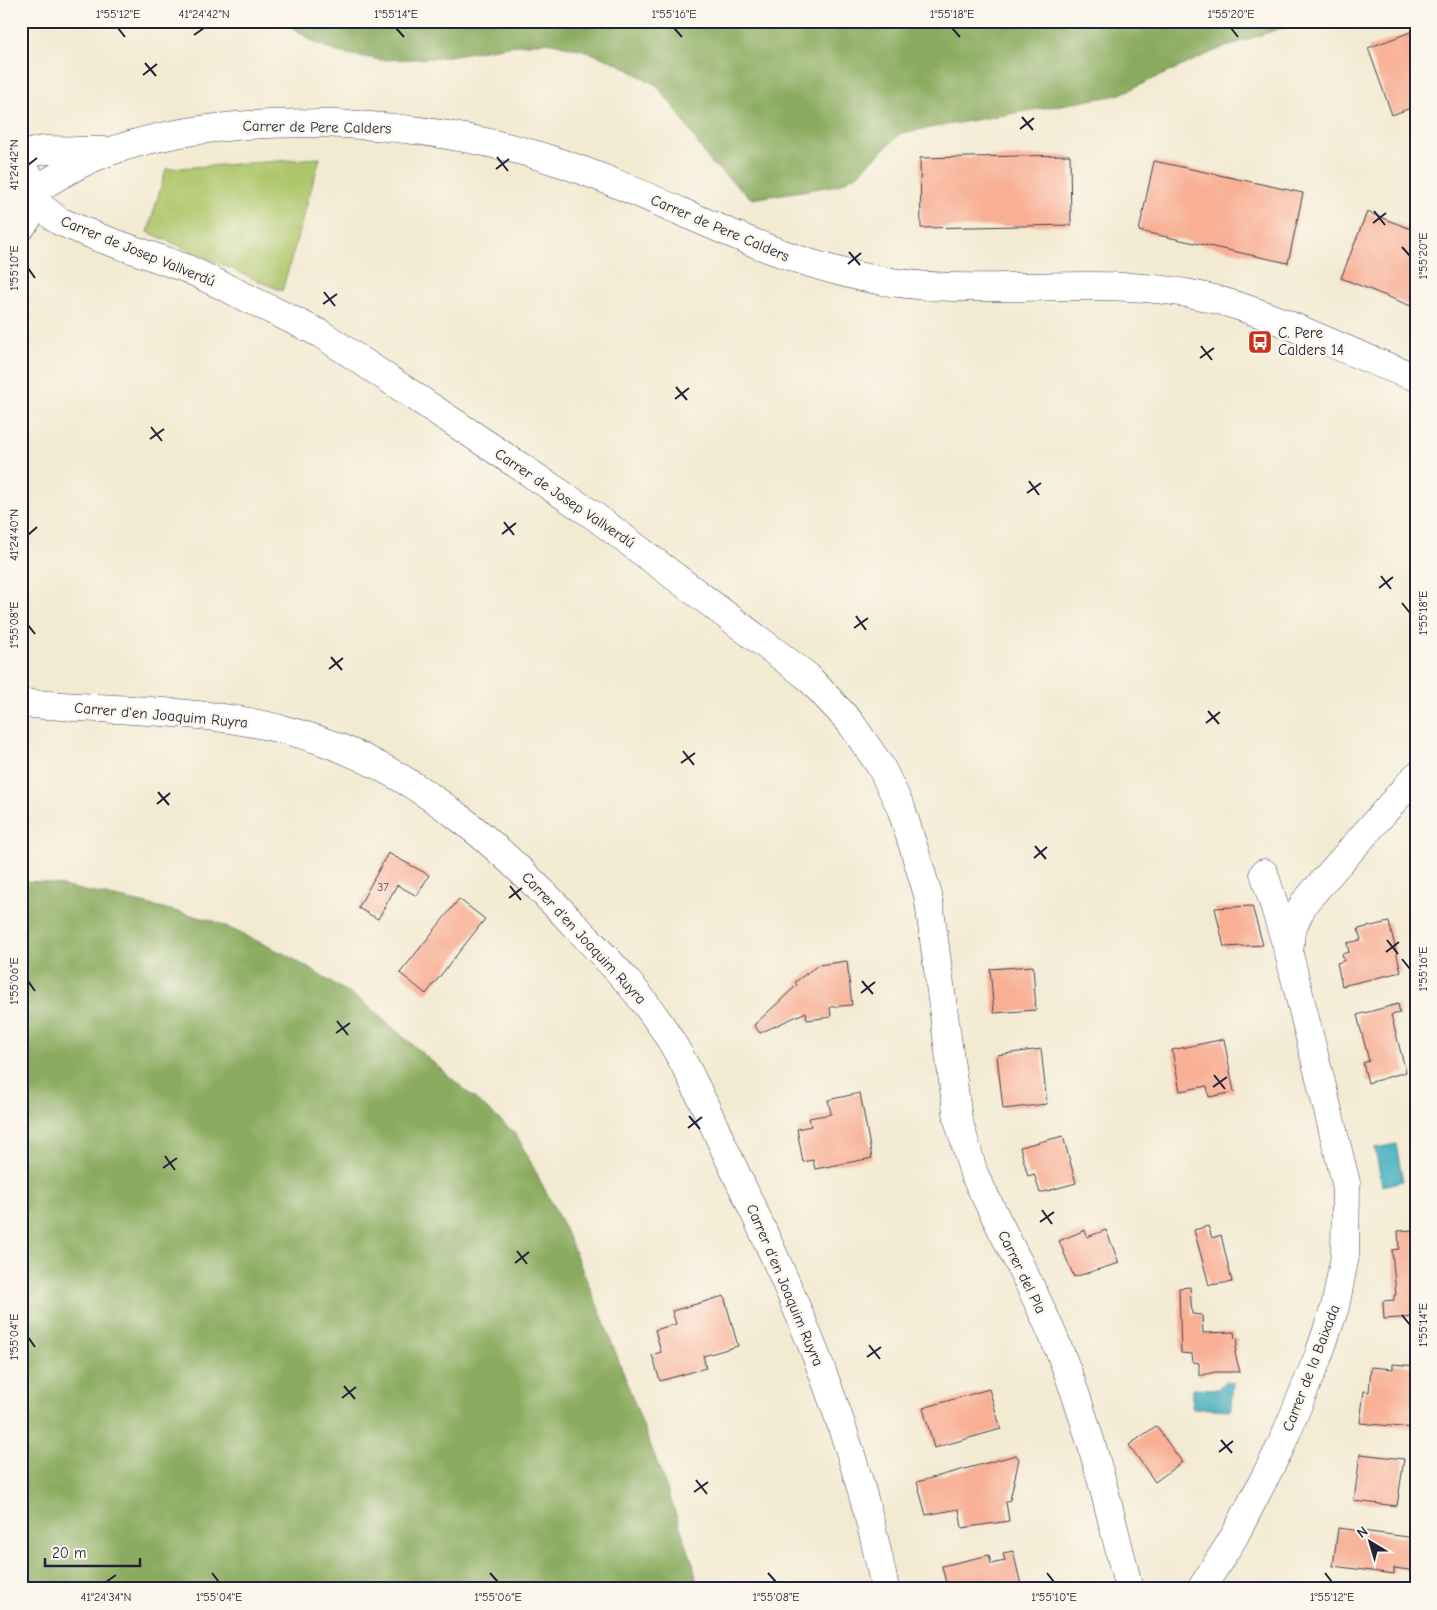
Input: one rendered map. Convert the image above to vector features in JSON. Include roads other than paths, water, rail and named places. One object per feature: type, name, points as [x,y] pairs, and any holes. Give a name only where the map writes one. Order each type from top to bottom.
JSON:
[{"type":"street","name":"Carrer de Pere Calders","points":[[21,155],[43,150],[109,151],[183,133],[249,124],[377,125],[431,132],[490,143],[552,159],[768,250],[864,278],[921,286],[1023,288],[1090,285],[1186,293],[1235,304],[1264,314],[1386,367],[1416,377]]},
{"type":"street","name":"Carrer de Pere Calders","points":[[34,196],[109,151]]},
{"type":"street","points":[[21,166],[30,176],[34,196],[32,212],[21,227]]},
{"type":"street","name":"Carrer de Josep Vallverdú","points":[[34,196],[59,221],[100,238],[188,268],[321,334],[593,515],[807,676],[850,722],[880,768],[900,808],[928,894],[936,951]]},
{"type":"street","name":"Carrer d'en Joaquim Ruyra","points":[[21,703],[232,718],[284,729],[322,741],[400,777],[439,802],[502,851],[566,916],[619,972],[658,1021],[683,1062],[751,1204],[813,1346],[853,1456],[885,1589]]},
{"type":"street","name":"Carrer de la Baixada","points":[[1289,954],[1291,931],[1304,903],[1416,776]]},
{"type":"street","name":"Carrer de la Baixada","points":[[1201,1589],[1234,1538],[1280,1448],[1318,1357],[1332,1316],[1345,1256],[1346,1183],[1289,954],[1264,873]]},
{"type":"street","name":"Carrer del Pla","points":[[936,951],[958,1119],[966,1151],[974,1174],[1044,1316],[1068,1371],[1093,1443],[1129,1589]]},
{"type":"water","points":[[1396,1144],[1403,1181],[1382,1186],[1375,1148]]},
{"type":"water","points":[[1225,1381],[1233,1382],[1231,1410],[1192,1408],[1193,1388],[1218,1389]]},
{"type":"place","name":"C. Pere Calders 14","points":[[1260,342]]}]
